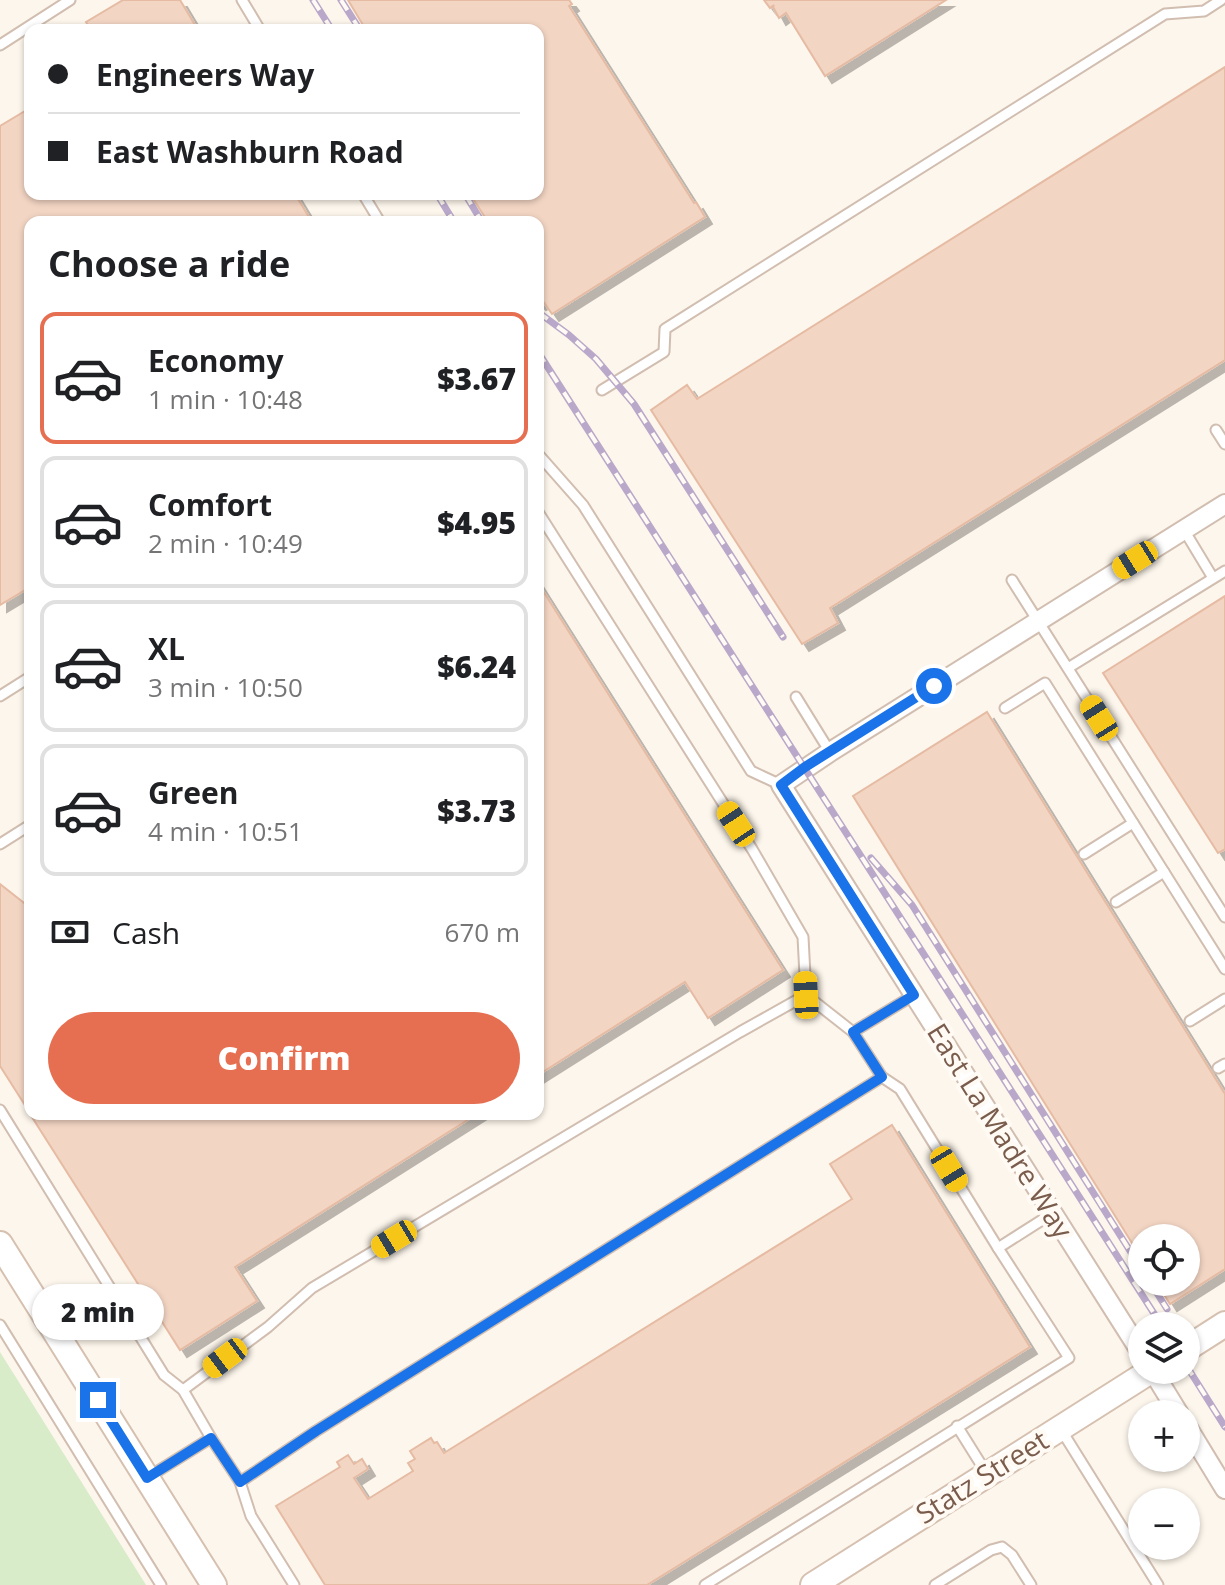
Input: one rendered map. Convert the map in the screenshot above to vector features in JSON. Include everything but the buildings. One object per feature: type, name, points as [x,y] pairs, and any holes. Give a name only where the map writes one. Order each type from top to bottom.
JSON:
[{"type":"street","points":[[781,785],[1225,504]]},
{"type":"street","name":"East La Madre Way","points":[[781,785],[1128,1332]]},
{"type":"street","points":[[0,1244],[214,1585]]},
{"type":"street","points":[[1200,1340],[1225,1324]]},
{"type":"street","name":"Statz Street","points":[[813,1585],[1130,1384]]},
{"type":"street","points":[[1200,1448],[1225,1489]]},
{"type":"lane","points":[[33,24],[70,0]]},
{"type":"lane","points":[[242,0],[256,24]]},
{"type":"lane","points":[[602,390],[664,352],[665,329],[780,256],[1165,14],[1204,11],[1221,0]]},
{"type":"lane","points":[[0,45],[24,30]]},
{"type":"lane","points":[[1216,430],[1225,444]]},
{"type":"lane","points":[[544,462],[583,505],[751,771],[781,785]]},
{"type":"lane","points":[[544,521],[752,849],[803,937],[806,995],[853,1032],[882,1077],[900,1089],[1069,1358],[705,1585]]},
{"type":"lane","points":[[1183,530],[1213,578]]},
{"type":"lane","points":[[1068,668],[1225,571]]},
{"type":"lane","points":[[1012,580],[1225,917]]},
{"type":"lane","points":[[0,696],[24,681]]},
{"type":"lane","points":[[1005,708],[1045,683],[1225,969]]},
{"type":"lane","points":[[796,697],[830,752]]},
{"type":"lane","points":[[1084,854],[1133,823]]},
{"type":"lane","points":[[0,844],[24,829]]},
{"type":"lane","points":[[1116,902],[1164,872]]},
{"type":"lane","points":[[183,1390],[268,1327],[312,1288],[806,995]]},
{"type":"lane","points":[[853,1032],[914,995]]},
{"type":"lane","points":[[1190,1021],[1225,999]]},
{"type":"lane","points":[[240,1482],[316,1431],[882,1077]]},
{"type":"lane","points":[[0,1110],[164,1375],[183,1390],[240,1482],[251,1516],[294,1585]]},
{"type":"lane","points":[[998,1248],[1053,1213]]},
{"type":"lane","points":[[0,1325],[161,1585]]},
{"type":"lane","points":[[957,1426],[987,1474]]},
{"type":"lane","points":[[1060,1428],[1158,1585]]},
{"type":"lane","points":[[147,1478],[211,1438]]},
{"type":"lane","points":[[935,1585],[991,1550],[1002,1547],[1012,1555],[1031,1585]]},
{"type":"green space","points":[[0,1352],[146,1585],[0,1585]]},
{"type":"railway","points":[[313,0],[328,24]]},
{"type":"railway","points":[[341,0],[356,24]]},
{"type":"railway","points":[[441,200],[450,216]]},
{"type":"railway","points":[[469,200],[478,216]]},
{"type":"railway","points":[[544,316],[596,359],[634,404],[783,637]]},
{"type":"railway","points":[[544,361],[1153,1312]]},
{"type":"railway","points":[[871,858],[912,905],[1128,1248]]},
{"type":"railway","points":[[1159,1296],[1167,1309]]},
{"type":"railway","points":[[1198,1384],[1225,1427]]},
{"type":"route","points":[[98,1400],[147,1478],[211,1438],[240,1482],[316,1431],[882,1077],[853,1032],[914,995],[781,785],[934,686]]}]
